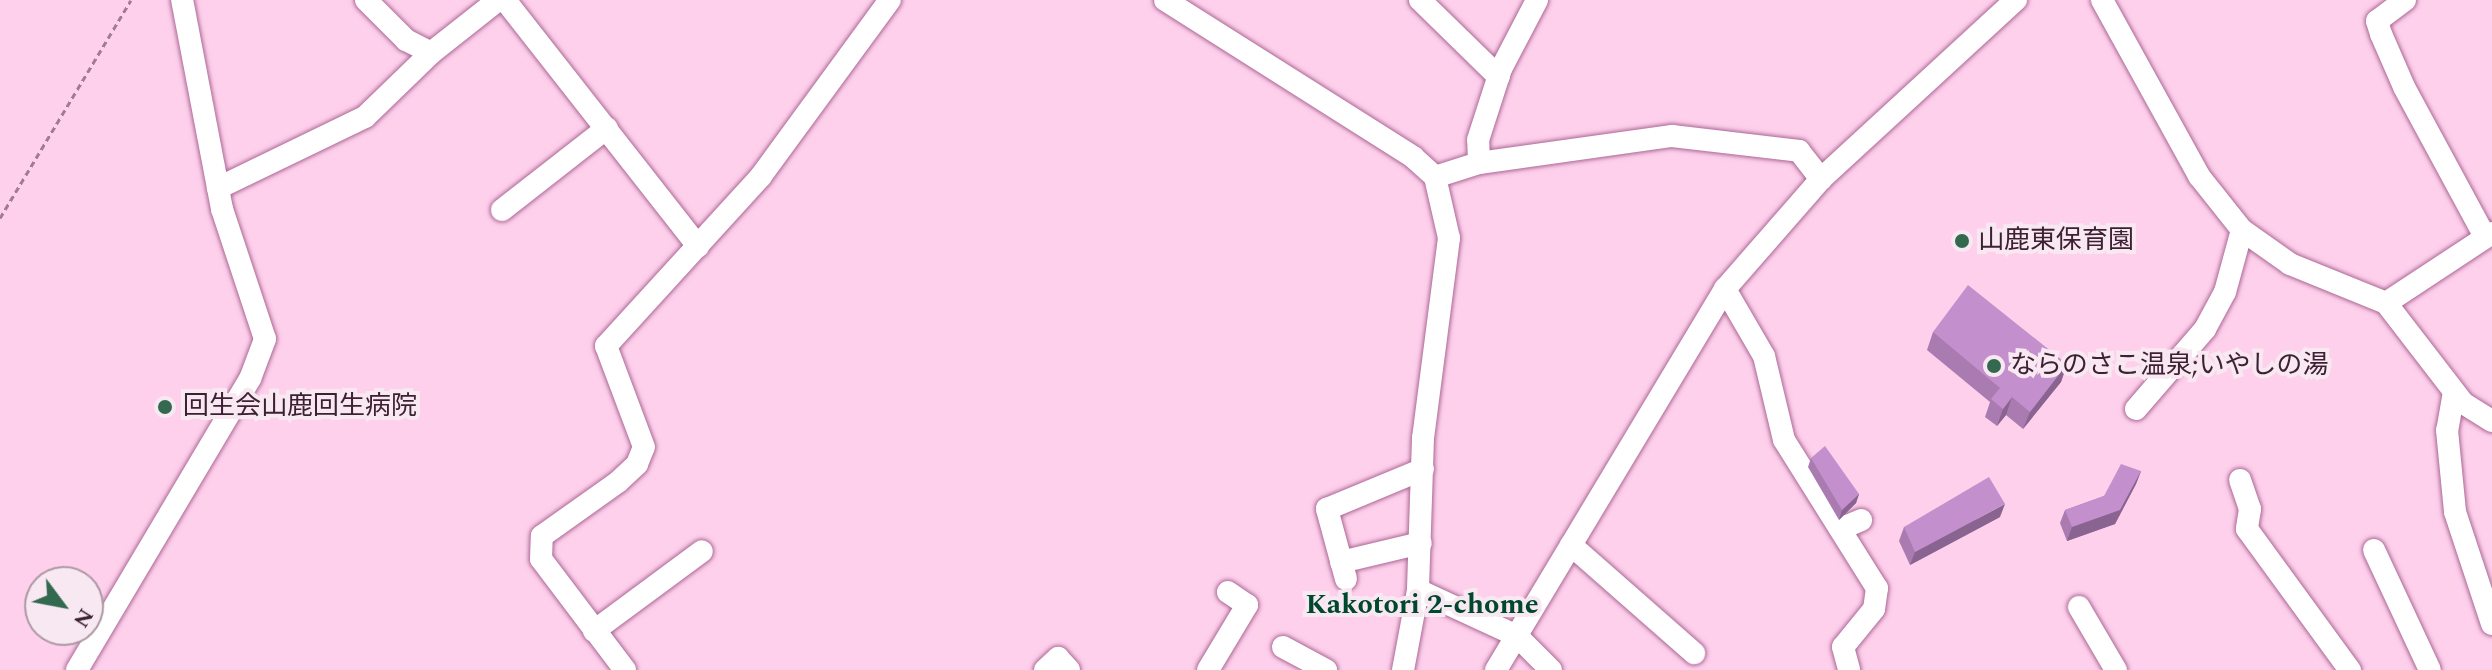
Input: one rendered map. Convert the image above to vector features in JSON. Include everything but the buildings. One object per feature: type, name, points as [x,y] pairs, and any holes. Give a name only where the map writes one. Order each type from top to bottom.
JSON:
[{"type":"street","points":[[77,670],[250,379],[265,339],[218,188],[182,0]]},
{"type":"street","points":[[366,0],[406,40],[431,53]]},
{"type":"street","points":[[218,188],[365,117],[431,53],[498,0]]},
{"type":"street","points":[[505,0],[698,246]]},
{"type":"street","points":[[625,670],[541,559],[542,536],[637,464],[644,447],[606,346],[761,176],[890,0]]},
{"type":"street","points":[[1165,0],[1413,157],[1435,177],[1449,238],[1423,469],[1418,590],[1403,670]]},
{"type":"street","points":[[1420,0],[1499,77]]},
{"type":"street","points":[[1479,163],[1478,140],[1499,77],[1537,0]]},
{"type":"street","points":[[1496,670],[1725,289],[1821,179],[2016,0]]},
{"type":"street","points":[[2102,0],[2199,176],[2242,230],[2290,264],[2386,303],[2454,392],[2492,421]]},
{"type":"street","points":[[2386,303],[2489,235],[2404,87],[2381,34],[2377,21],[2405,0]]},
{"type":"street","points":[[502,210],[607,128]]},
{"type":"street","points":[[1435,177],[1479,163],[1672,136],[1799,151],[1821,179]]},
{"type":"street","points":[[2136,409],[2205,329],[2225,292],[2242,230]]},
{"type":"street","points":[[1725,289],[1764,356],[1784,440],[1880,597],[1843,647],[1849,670]]},
{"type":"street","points":[[2454,392],[2447,430],[2455,512],[2492,624]]},
{"type":"street","points":[[1421,543],[1344,571],[1327,509],[1423,469]]},
{"type":"street","points":[[2240,480],[2250,509],[2247,529],[2350,670]]},
{"type":"street","points":[[1840,529],[1861,520]]},
{"type":"street","points":[[1571,545],[1694,653]]},
{"type":"street","points":[[2374,550],[2430,670]]},
{"type":"street","points":[[594,631],[702,551]]},
{"type":"street","points":[[1418,590],[1517,636],[1551,670]]},
{"type":"street","points":[[1208,670],[1247,605],[1228,592]]},
{"type":"street","points":[[2079,607],[2116,670]]},
{"type":"street","points":[[1283,647],[1326,670]]},
{"type":"street","points":[[1045,670],[1058,658],[1069,670]]},
{"type":"path","points":[[0,218],[131,0]]},
{"type":"place","name":"山鹿東保育園","points":[[1962,241]]},
{"type":"place","name":"ならのさこ温泉;いやしの湯","points":[[1994,366]]},
{"type":"place","name":"回生会山鹿回生病院","points":[[165,407]]},
{"type":"district","name":"Kakotori 2-chome","points":[[1422,605]]}]
